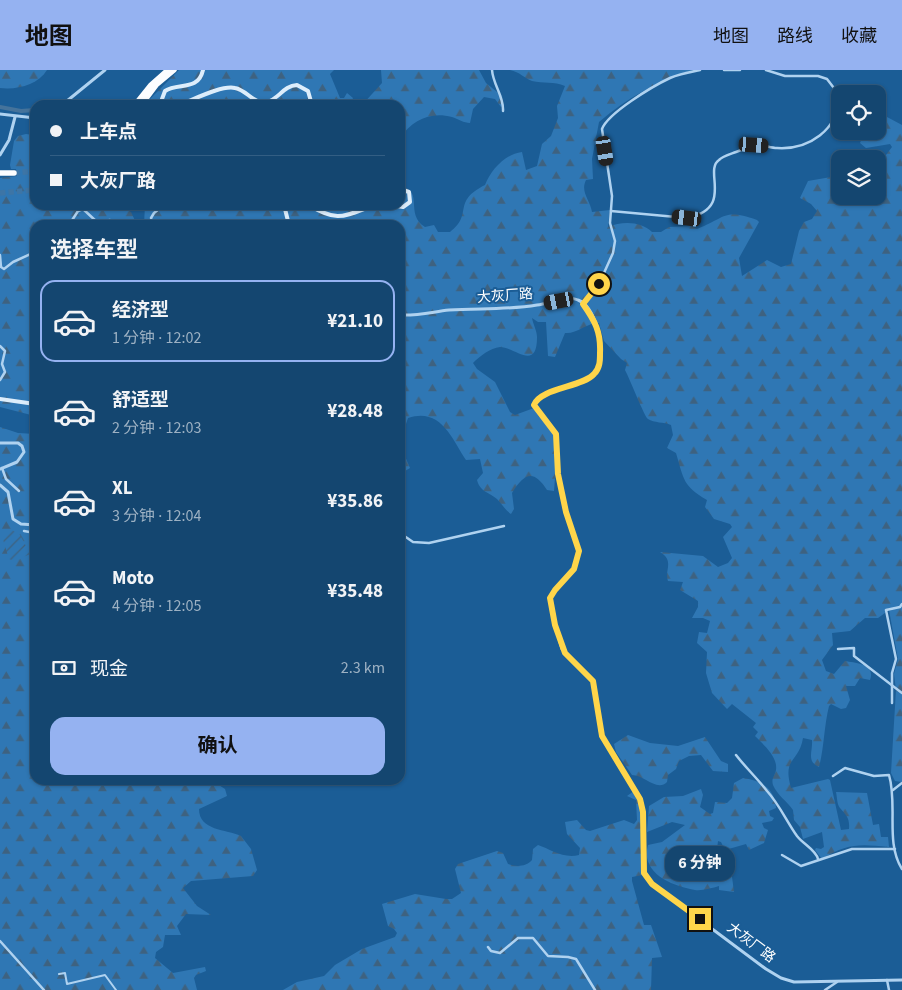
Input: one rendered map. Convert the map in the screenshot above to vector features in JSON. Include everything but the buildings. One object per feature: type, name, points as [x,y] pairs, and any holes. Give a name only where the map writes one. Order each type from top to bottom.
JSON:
[{"type":"highway","points":[[145,100],[156,85],[174,70]]},
{"type":"highway","points":[[139,100],[165,71]]},
{"type":"highway","points":[[0,173],[14,173]]},
{"type":"main road","points":[[163,100],[165,92],[194,84],[200,78],[202,70]]},
{"type":"main road","points":[[269,100],[285,88],[297,85],[308,91],[311,100]]},
{"type":"main road","points":[[193,100],[231,87],[240,89],[256,100]]},
{"type":"main road","points":[[405,191],[409,192],[410,202],[405,206]]},
{"type":"main road","points":[[318,210],[328,216],[337,217],[359,210]]},
{"type":"main road","points":[[0,399],[30,403]]},
{"type":"street","points":[[68,100],[105,70]]},
{"type":"street","points":[[492,70],[492,78],[502,101],[503,111]]},
{"type":"street","points":[[583,304],[599,284],[615,241],[610,223],[612,196],[602,130],[604,123],[634,100],[664,81],[700,70]]},
{"type":"street","points":[[724,70],[740,70]]},
{"type":"street","points":[[766,70],[785,76],[818,76],[827,79],[832,85]]},
{"type":"street","points":[[0,114],[30,118]]},
{"type":"street","points":[[0,155],[9,140],[15,117]]},
{"type":"street","points":[[611,211],[687,218],[696,216],[715,200],[714,169],[719,160],[754,145],[778,148],[811,142],[820,137],[831,122]]},
{"type":"street","points":[[72,220],[80,210]]},
{"type":"street","points":[[84,210],[95,220]]},
{"type":"street","points":[[152,220],[154,213],[158,210]]},
{"type":"street","points":[[0,255],[1,267],[4,269],[13,262],[30,254]]},
{"type":"street","name":"大灰厂路","points":[[405,315],[414,316],[448,310],[536,306],[572,298],[583,304],[596,322],[601,336],[600,366],[593,376],[541,397],[534,405],[556,434],[558,474],[566,512],[579,551],[574,569],[555,590],[550,603],[562,649],[593,681],[602,736],[640,799],[643,812],[644,873],[652,884],[774,974],[794,982],[902,980]]},
{"type":"street","points":[[0,346],[5,351],[2,364],[5,372],[0,380]]},
{"type":"street","points":[[0,443],[18,443],[22,446],[24,452],[18,462],[1,469],[6,479],[19,490]]},
{"type":"street","points":[[0,485],[8,492],[13,519],[20,524],[30,525]]},
{"type":"street","points":[[405,536],[413,542],[429,542],[504,526]]},
{"type":"street","points":[[24,531],[30,532]]},
{"type":"street","points":[[892,703],[892,683],[896,659],[886,610],[900,607],[902,604]]},
{"type":"street","points":[[838,649],[854,648],[854,656],[892,683],[902,693]]},
{"type":"street","points":[[736,755],[751,775],[768,791],[798,837],[815,852],[818,859]]},
{"type":"street","points":[[833,776],[845,768],[874,776],[889,775],[893,790],[895,849],[902,868]]},
{"type":"street","points":[[893,790],[902,783]]},
{"type":"street","points":[[782,855],[802,866],[852,849],[895,849]]},
{"type":"street","points":[[488,947],[492,951],[500,953],[518,938],[533,938],[548,956],[568,956],[576,959],[595,990]]},
{"type":"street","points":[[0,941],[44,990]]},
{"type":"street","points":[[58,974],[65,973],[67,984],[104,975],[116,990]]},
{"type":"street","points":[[887,980],[889,990]]},
{"type":"street","points":[[825,990],[837,982]]},
{"type":"green space","points":[[0,70],[47,70],[33,83],[20,87],[0,88]]},
{"type":"green space","points":[[179,70],[334,70],[330,74],[340,98],[344,98],[347,93],[353,98],[352,100],[149,100]]},
{"type":"green space","points":[[381,70],[479,70],[486,83],[502,96],[504,106],[501,107],[495,99],[484,97],[473,109],[470,123],[444,115],[429,116],[410,126],[405,132],[405,100],[367,100],[382,83]]},
{"type":"green space","points":[[510,70],[693,70],[667,79],[643,91],[599,122],[592,159],[593,179],[586,180],[584,188],[592,212],[610,210],[608,227],[631,223],[648,228],[652,232],[661,232],[669,227],[692,226],[697,229],[731,215],[746,216],[757,220],[759,222],[739,258],[742,276],[767,260],[781,267],[791,264],[799,231],[804,222],[812,219],[817,211],[811,204],[800,198],[808,181],[831,177],[831,205],[886,205],[886,155],[892,147],[890,144],[866,148],[860,143],[861,140],[886,140],[886,117],[902,125],[902,782],[895,781],[891,773],[896,690],[894,674],[898,659],[889,610],[878,618],[865,618],[850,631],[832,633],[833,645],[822,660],[826,671],[834,674],[845,661],[868,667],[871,675],[870,680],[860,678],[855,686],[846,686],[850,700],[846,708],[841,709],[831,704],[829,706],[819,767],[811,759],[812,740],[803,738],[789,771],[791,788],[830,780],[841,830],[849,829],[849,822],[839,807],[836,792],[867,793],[873,825],[879,824],[881,837],[888,837],[889,847],[870,845],[847,847],[822,859],[815,850],[816,848],[821,849],[824,847],[822,832],[803,839],[800,827],[794,820],[793,810],[773,785],[776,770],[775,760],[755,736],[758,732],[753,727],[756,723],[732,704],[727,709],[712,693],[706,673],[707,652],[697,643],[699,632],[707,633],[710,621],[703,618],[692,618],[698,607],[698,601],[680,590],[683,582],[668,581],[668,562],[660,552],[703,556],[718,567],[728,563],[732,558],[723,537],[732,527],[730,524],[714,519],[705,507],[707,500],[689,486],[681,470],[676,453],[667,448],[673,435],[671,425],[653,421],[646,417],[625,370],[627,363],[604,341],[599,323],[594,323],[574,332],[565,333],[555,357],[548,356],[546,322],[538,322],[532,318],[537,337],[533,353],[529,356],[500,347],[482,355],[473,363],[477,369],[495,382],[510,412],[515,415],[534,408],[555,436],[557,451],[554,491],[547,490],[534,477],[525,478],[512,493],[514,509],[511,514],[497,499],[478,484],[477,480],[483,473],[480,459],[466,460],[450,435],[437,421],[429,417],[408,418],[405,427],[405,220],[144,220],[145,210],[405,210],[405,188],[412,193],[414,210],[419,222],[425,227],[434,225],[438,232],[450,232],[461,219],[465,203],[469,197],[485,185],[495,168],[504,159],[522,152],[526,170],[537,166],[542,144],[551,136],[558,118],[557,106],[565,86],[532,81]]},
{"type":"green space","points":[[30,135],[30,210],[128,210],[131,212],[135,220],[30,220],[30,415],[0,407],[0,178],[17,176],[16,169],[11,169],[10,165],[14,141],[18,136]]},
{"type":"green space","points":[[0,427],[18,433],[30,434],[30,785],[219,785],[225,789],[227,796],[199,809],[200,816],[203,822],[214,828],[241,836],[251,849],[257,870],[253,876],[191,881],[183,888],[197,906],[211,915],[186,914],[177,926],[181,935],[165,935],[163,947],[156,952],[155,958],[173,973],[205,967],[206,971],[196,975],[194,978],[197,990],[0,990]]},
{"type":"green space","points":[[405,456],[410,468],[405,471]]},
{"type":"green space","points":[[12,530],[20,535],[26,546],[30,545],[30,554],[14,561],[9,559],[1,533]]},
{"type":"green space","points":[[628,735],[650,743],[678,746],[705,737],[721,761],[728,764],[728,772],[713,771],[701,755],[689,756],[679,761],[676,769],[668,775],[667,782],[663,785],[655,784],[632,775],[616,752],[614,744]]},
{"type":"green space","points":[[743,778],[766,786],[773,795],[776,808],[769,811],[770,816],[774,818],[772,821],[762,823],[764,828],[768,830],[764,843],[749,850],[746,844],[725,850],[721,842],[718,841],[717,849],[720,869],[732,877],[734,892],[719,890],[719,886],[695,890],[668,882],[660,877],[649,864],[647,855],[648,845],[662,842],[685,825],[672,822],[647,832],[649,806],[664,797],[683,796],[701,789],[703,795],[700,807],[710,814],[713,813],[715,802],[727,803],[732,798],[734,783]]},
{"type":"green space","points":[[634,791],[642,810],[643,875],[632,877],[632,881],[644,925],[651,925],[662,957],[652,958],[651,990],[283,990],[297,982],[324,976],[335,965],[362,949],[395,937],[397,933],[388,926],[382,904],[415,894],[452,899],[461,893],[455,869],[458,864],[497,851],[503,853],[508,864],[524,865],[532,860],[533,849],[538,845],[562,855],[579,855],[580,848],[567,834],[565,822],[577,820],[586,830],[590,831],[624,820],[634,824],[637,820],[636,800],[627,796]]},
{"type":"waterway","points":[[0,107],[21,111],[30,110]]},
{"type":"tunnel","points":[[14,173],[30,171]]},
{"type":"tunnel","points":[[0,193],[30,190]]},
{"type":"route","points":[[599,284],[583,304],[596,322],[601,336],[600,366],[593,376],[541,397],[534,405],[556,434],[558,474],[566,512],[579,551],[579,558],[574,569],[550,598],[551,610],[562,649],[593,681],[596,689],[600,731],[640,799],[643,812],[642,861],[644,873],[652,884],[700,919]]}]
